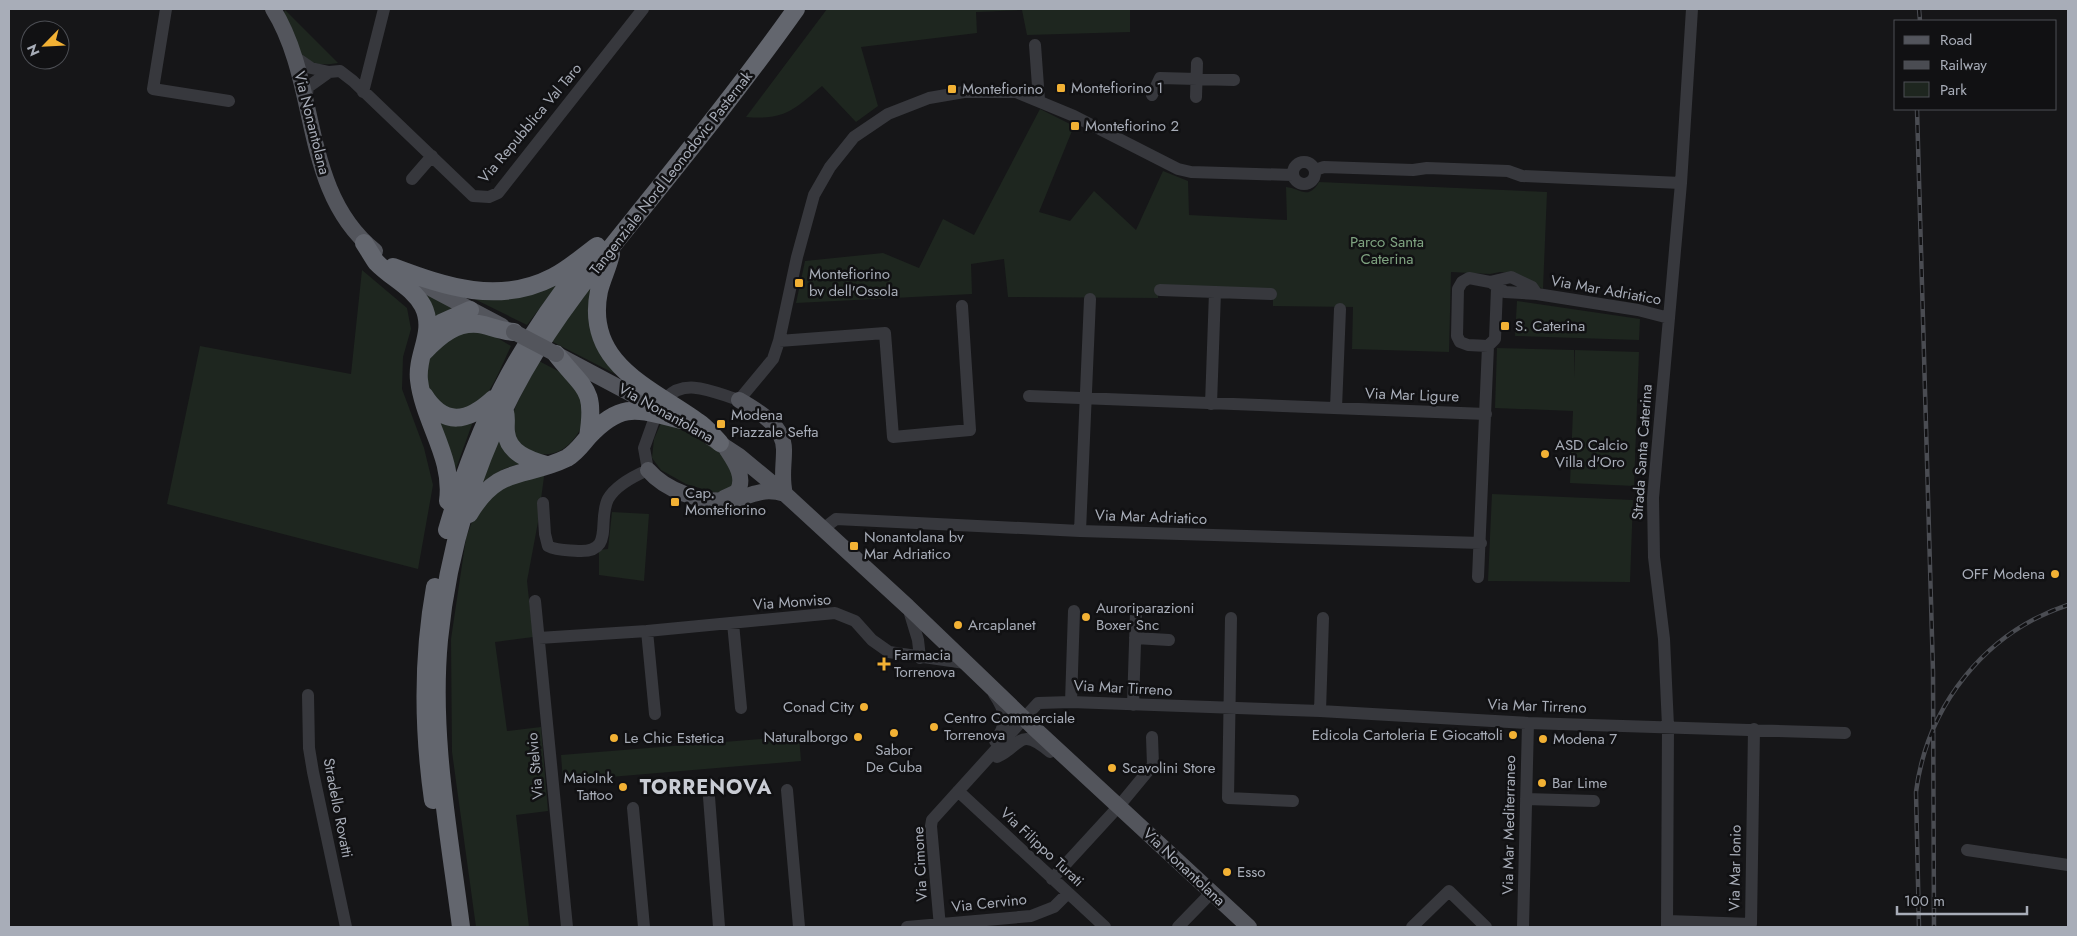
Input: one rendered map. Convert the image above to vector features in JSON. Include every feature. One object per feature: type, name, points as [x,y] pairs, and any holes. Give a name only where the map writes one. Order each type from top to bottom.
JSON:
[{"type":"highway","name":"Tangenziale Nord Leonodovic Pasternak","points":[[501,401],[606,245],[782,9]]},
{"type":"highway","name":"Tangenziale Nord Leonodovic Pasternak","points":[[501,401],[546,312],[606,245],[762,58],[796,9]]},
{"type":"highway","points":[[364,243],[376,261],[410,290],[422,306],[427,318],[425,346],[419,371],[421,390],[423,402],[449,472],[450,490],[443,544],[428,626],[424,720],[426,750],[449,927]]},
{"type":"highway","points":[[393,266],[460,289],[494,292],[533,285],[553,277],[606,245]]},
{"type":"highway","points":[[606,245],[599,291],[599,326],[613,360],[647,390],[700,423],[722,445]]},
{"type":"highway","points":[[425,346],[445,320],[470,310]]},
{"type":"highway","points":[[425,346],[442,334],[462,325],[483,325],[497,330],[514,332]]},
{"type":"highway","points":[[556,354],[579,379],[589,397],[592,414],[588,438]]},
{"type":"highway","points":[[421,390],[436,409],[454,418],[474,414],[501,401]]},
{"type":"highway","points":[[501,401],[507,420],[506,430],[514,450],[524,457],[547,465]]},
{"type":"highway","points":[[461,927],[437,722],[439,642],[446,588],[459,532],[501,401]]},
{"type":"highway","points":[[443,544],[462,478],[501,401]]},
{"type":"highway","points":[[459,532],[474,507],[492,485],[517,472],[558,462],[576,452],[609,419],[629,410],[648,411],[681,420]]},
{"type":"main road","name":"Via Nonantolana","points":[[273,9],[295,57],[315,149],[324,176],[343,213],[364,243],[393,266],[470,310],[681,420],[752,466],[908,607],[1023,718],[1249,927]]},
{"type":"main road","points":[[648,470],[662,484],[698,498],[720,500],[736,498],[765,490],[784,494],[782,437],[761,414],[739,400]]},
{"type":"main road","points":[[752,466],[768,464],[774,460],[781,450],[782,437]]},
{"type":"main road","points":[[720,500],[737,492],[740,483],[737,466],[722,445]]},
{"type":"street","points":[[166,9],[152,89],[229,101]]},
{"type":"street","points":[[363,92],[367,86],[384,9]]},
{"type":"street","name":"Via Repubblica Val Taro","points":[[295,57],[311,68],[329,72],[340,71],[473,196],[490,197],[498,193],[643,9]]},
{"type":"street","name":"Strada Santa Caterina","points":[[1667,924],[1668,726],[1664,639],[1654,557],[1653,498],[1680,183],[1692,9]]},
{"type":"street","points":[[1035,44],[1039,100]]},
{"type":"street","points":[[1196,97],[1198,63]]},
{"type":"street","points":[[306,104],[308,87],[329,72]]},
{"type":"street","points":[[1152,95],[1160,78],[1234,80]]},
{"type":"street","points":[[739,400],[769,366],[779,341],[797,257],[814,195],[830,167],[854,137],[888,114],[929,98],[964,92],[1016,92],[1039,100],[1178,169],[1190,172],[1293,175],[1299,183],[1308,184],[1314,178],[1315,170],[1324,167],[1413,170],[1424,175],[1434,176],[1509,179],[1522,176],[1680,183]]},
{"type":"street","points":[[412,179],[432,156]]},
{"type":"street","name":"Via Mar Adriatico","points":[[1488,346],[1468,345],[1460,342],[1457,336],[1458,289],[1462,282],[1469,278],[1494,285],[1511,277],[1532,287],[1538,294],[1638,310],[1669,318]]},
{"type":"street","points":[[1478,577],[1481,543],[1488,346],[1495,339],[1494,285]]},
{"type":"street","points":[[1160,290],[1271,294]]},
{"type":"street","points":[[1211,404],[1215,292]]},
{"type":"street","points":[[1080,531],[1090,299]]},
{"type":"street","points":[[779,341],[885,333],[893,436],[970,430],[962,306]]},
{"type":"street","points":[[1336,408],[1340,309]]},
{"type":"street","name":"Via Nonantolana","points":[[666,398],[679,388],[690,386],[739,400]]},
{"type":"street","name":"Via Mar Ligure","points":[[1029,396],[1486,414]]},
{"type":"street","name":"Via Nonantolana","points":[[648,470],[644,448],[654,420]]},
{"type":"street","points":[[543,503],[545,534],[548,546],[555,549],[587,551],[596,548],[601,543],[604,511],[611,494],[633,477],[648,470]]},
{"type":"street","name":"Via Mar Adriatico","points":[[823,529],[836,519],[1080,531],[1481,543]]},
{"type":"street","name":"Via Stelvio","points":[[535,601],[567,927]]},
{"type":"street","points":[[908,607],[920,658]]},
{"type":"street","points":[[1071,702],[1074,611]]},
{"type":"street","name":"Via Monviso","points":[[539,638],[647,631],[835,613],[855,621],[880,647],[889,652],[965,663]]},
{"type":"street","points":[[1133,706],[1136,613]]},
{"type":"street","points":[[1231,618],[1228,798],[1293,801]]},
{"type":"street","points":[[1320,711],[1324,618]]},
{"type":"street","points":[[733,623],[742,708]]},
{"type":"street","points":[[647,631],[655,714]]},
{"type":"street","points":[[900,654],[911,644],[915,631]]},
{"type":"street","points":[[1135,638],[1169,640]]},
{"type":"street","name":"Via Cimone","points":[[987,683],[1002,708],[1005,722],[1001,733],[991,746],[987,759]]},
{"type":"street","name":"Stradello Rovatti","points":[[308,695],[309,748],[312,772],[346,927]]},
{"type":"street","name":"Via Mar Tirreno","points":[[1023,718],[1038,703],[1071,702],[1133,706],[1320,711],[1528,722],[1845,733]]},
{"type":"street","name":"Via Cimone","points":[[940,926],[932,820],[1023,718]]},
{"type":"street","name":"Via Mar Mediterraneo","points":[[1523,927],[1528,722]]},
{"type":"street","name":"Via Mar Ionio","points":[[1667,924],[1751,924],[1754,729]]},
{"type":"street","points":[[1052,879],[1119,806],[1153,765],[1152,737]]},
{"type":"street","name":"Via Cimone","points":[[987,759],[1000,756],[1016,742],[1026,739],[1038,742],[1053,755],[1066,758]]},
{"type":"street","points":[[786,790],[799,927]]},
{"type":"street","name":"Via Filippo Turati","points":[[958,791],[1105,927]]},
{"type":"street","points":[[708,797],[719,927]]},
{"type":"street","points":[[1526,799],[1594,801]]},
{"type":"street","points":[[633,808],[644,927]]},
{"type":"street","points":[[1967,850],[2068,865]]},
{"type":"street","points":[[1412,927],[1449,891],[1486,927]]},
{"type":"street","name":"Via Cervino","points":[[907,927],[940,926],[1031,916],[1054,907],[1068,892]]},
{"type":"street","points":[[1178,927],[1212,892]]},
{"type":"green space","points":[[827,9],[1130,9],[1130,32],[1027,35],[1022,10],[976,12],[977,33],[861,47],[878,106],[856,122],[822,86],[788,112],[771,117],[746,117]]},
{"type":"green space","points":[[285,10],[338,63],[314,63],[300,54],[283,14]]},
{"type":"green space","name":"Parco Santa Caterina","points":[[1040,109],[1074,126],[1039,212],[1070,221],[1094,191],[1136,230],[1163,171],[1188,181],[1189,215],[1287,220],[1286,187],[1307,192],[1315,188],[1319,182],[1547,192],[1543,289],[1515,274],[1500,272],[1490,274],[1451,272],[1449,352],[1352,349],[1353,307],[1273,306],[1273,291],[1158,286],[1158,298],[1008,297],[1004,259],[971,264],[972,294],[796,303],[805,261],[883,253],[919,268],[943,219],[974,235]]},
{"type":"green space","points":[[570,268],[527,325],[454,289],[472,294]]},
{"type":"green space","points":[[362,270],[407,308],[411,329],[403,357],[402,389],[424,448],[433,485],[418,569],[167,504],[200,346],[351,374]]},
{"type":"green space","points":[[598,271],[592,293],[629,381],[549,340]]},
{"type":"green space","points":[[417,289],[453,307],[431,323]]},
{"type":"green space","points":[[1517,301],[1640,319],[1639,340],[1515,336]]},
{"type":"green space","points":[[481,328],[511,346],[486,395],[467,408],[453,409],[440,403],[431,393],[426,379],[425,364],[430,350],[441,338]]},
{"type":"green space","points":[[1497,348],[1574,350],[1574,378],[1575,350],[1639,352],[1634,486],[1570,483],[1573,411],[1495,408]]},
{"type":"green space","points":[[539,361],[575,380],[586,418],[571,442],[556,453],[538,454],[529,452],[515,442],[511,434],[511,419]]},
{"type":"green space","points":[[437,413],[475,416],[454,474]]},
{"type":"green space","points":[[662,421],[699,438],[722,452],[737,481],[729,490],[716,493],[686,484],[661,470],[652,458],[654,439]]},
{"type":"green space","points":[[501,430],[528,463],[504,469],[482,483]]},
{"type":"green space","points":[[545,469],[527,581],[533,637],[495,642],[507,731],[541,727],[548,811],[516,815],[529,927],[476,927],[452,752],[451,639],[466,538],[477,508],[497,487]]},
{"type":"green space","points":[[1492,494],[1633,500],[1630,582],[1488,581]]},
{"type":"green space","points":[[612,512],[649,514],[644,581],[599,575],[599,550],[608,549]]},
{"type":"green space","points":[[799,736],[801,761],[563,781],[561,755]]},
{"type":"railway","points":[[1919,9],[1920,20]]},
{"type":"railway","points":[[1917,110],[1933,672],[1934,927]]},
{"type":"railway","points":[[1919,927],[1916,792],[1922,760],[1933,730],[1947,702],[1965,676],[1986,653],[2038,617],[2068,605]]},
{"type":"place","name":"Montefiorino 1","points":[[1061,88]]},
{"type":"place","name":"Montefiorino","points":[[952,89]]},
{"type":"place","name":"Montefiorino 2","points":[[1075,126]]},
{"type":"place","name":"Montefiorino bv dell'Ossola","points":[[799,283]]},
{"type":"place","name":"S. Caterina","points":[[1505,326]]},
{"type":"place","name":"Modena Piazzale Sefta","points":[[721,424]]},
{"type":"place","name":"ASD Calcio Villa d'Oro","points":[[1545,454]]},
{"type":"place","name":"Cap. Montefiorino","points":[[675,502]]},
{"type":"place","name":"Nonantolana bv Mar Adriatico","points":[[854,546]]},
{"type":"place","name":"OFF Modena","points":[[2055,574]]},
{"type":"place","name":"Auroriparazioni Boxer Snc","points":[[1086,617]]},
{"type":"place","name":"Arcaplanet","points":[[958,625]]},
{"type":"place","name":"Farmacia Torrenova","points":[[884,664]]},
{"type":"place","name":"Conad City","points":[[864,707]]},
{"type":"place","name":"Centro Commerciale Torrenova","points":[[934,727]]},
{"type":"place","name":"Sabor De Cuba","points":[[894,733]]},
{"type":"place","name":"Edicola Cartoleria E Giocattoli","points":[[1513,735]]},
{"type":"place","name":"Naturalborgo","points":[[858,737]]},
{"type":"place","name":"Le Chic Estetica","points":[[614,738]]},
{"type":"place","name":"Modena 7","points":[[1543,739]]},
{"type":"place","name":"Scavolini Store","points":[[1112,768]]},
{"type":"place","name":"Bar Lime","points":[[1542,783]]},
{"type":"place","name":"MaioInk Tattoo","points":[[623,787]]},
{"type":"place","name":"Esso","points":[[1227,872]]},
{"type":"district","name":"TORRENOVA","points":[[706,787]]}]
